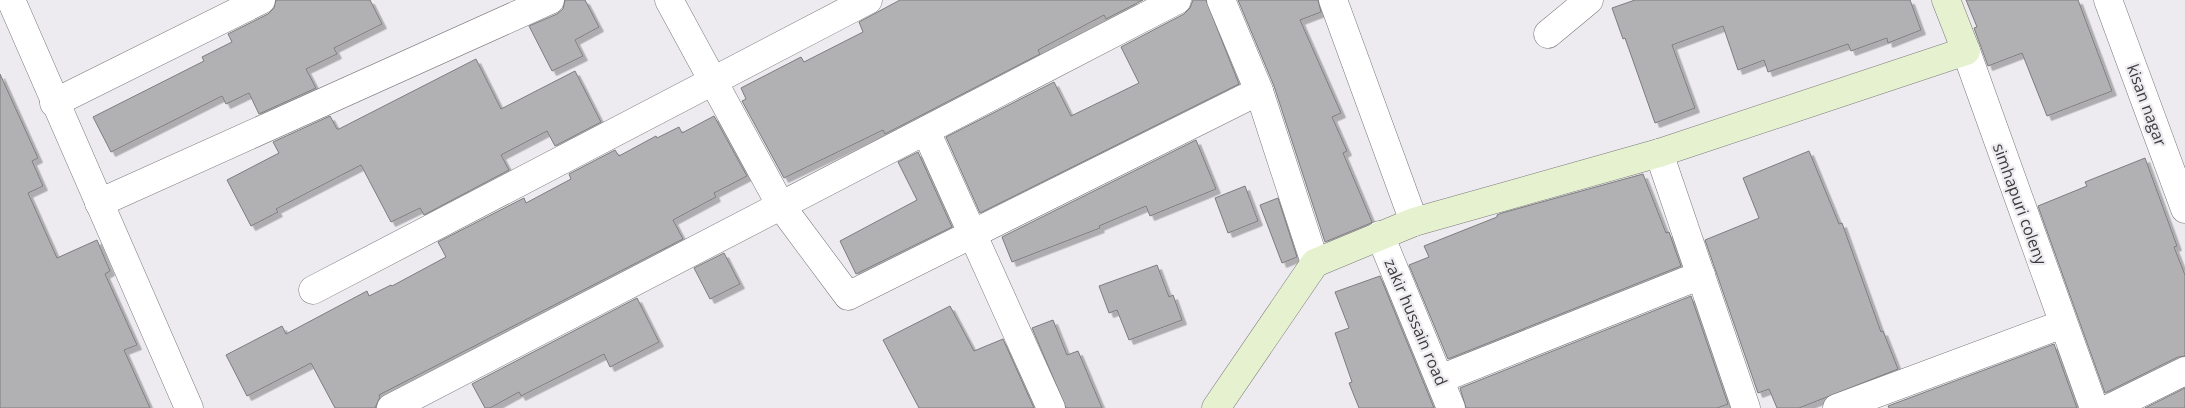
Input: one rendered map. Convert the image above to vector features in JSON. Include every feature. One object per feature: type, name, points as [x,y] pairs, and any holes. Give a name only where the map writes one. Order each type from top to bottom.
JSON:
[{"type":"street","points":[[11,0],[54,103],[189,408]]},
{"type":"street","points":[[54,103],[261,0]]},
{"type":"street","points":[[99,204],[550,0]]},
{"type":"street","points":[[669,0],[781,206],[848,296],[1259,91]]},
{"type":"street","points":[[313,290],[713,79],[868,0]]},
{"type":"street","points":[[391,408],[1177,0]]},
{"type":"street","points":[[1222,0],[1259,91],[1315,263]]},
{"type":"street","points":[[1333,0],[1414,222]]},
{"type":"street","points":[[1548,34],[1589,0]]},
{"type":"street","name":"simhapuri coleny","points":[[1946,0],[2094,408]]},
{"type":"street","name":"kisan nagar","points":[[2108,0],[2185,209]]},
{"type":"street","points":[[1216,408],[1315,263],[1414,222],[1659,153],[1966,52]]},
{"type":"street","points":[[926,130],[1051,408]]},
{"type":"street","points":[[1659,153],[1746,408]]},
{"type":"street","name":"zakir hussain road","points":[[1380,235],[1451,408]]},
{"type":"street","points":[[1440,379],[1701,275]]},
{"type":"street","points":[[1837,408],[2063,324]]},
{"type":"street","points":[[2110,408],[2185,372]]},
{"type":"building","points":[[276,0],[370,0],[382,24],[334,48],[337,54],[306,69],[316,88],[259,114],[249,93],[226,104],[222,96],[111,152],[93,117],[204,61],[202,57],[232,42],[228,34],[268,14],[274,8]]},
{"type":"building","points":[[565,0],[585,0],[599,27],[575,40],[583,56],[552,71],[529,26],[557,14],[563,9]]},
{"type":"building","points":[[900,0],[1143,0],[1106,19],[1104,15],[1038,50],[1040,54],[885,134],[883,130],[784,178],[742,101],[746,99],[741,88],[801,57],[804,62],[863,32],[859,22]]},
{"type":"building","points":[[1193,0],[1206,0],[1239,84],[980,213],[946,137],[1054,82],[1071,116],[1139,83],[1121,47],[1184,14],[1190,8]]},
{"type":"building","points":[[1238,0],[1318,0],[1321,12],[1300,20],[1341,113],[1332,117],[1347,151],[1343,153],[1371,223],[1325,242],[1274,86]]},
{"type":"building","points":[[1635,0],[1910,0],[1921,30],[1888,43],[1887,38],[1851,51],[1848,44],[1768,72],[1764,60],[1738,70],[1723,26],[1672,45],[1695,108],[1655,123],[1625,38],[1623,39],[1612,8]]},
{"type":"building","points":[[1966,0],[2078,0],[2112,91],[2047,116],[2022,53],[1988,66],[1974,28],[1977,27]]},
{"type":"building","points":[[476,59],[501,109],[575,71],[601,122],[555,146],[547,131],[501,155],[509,170],[424,215],[420,208],[391,222],[361,165],[276,209],[278,212],[251,226],[227,180],[279,153],[273,142],[330,116],[337,129],[339,129]]},
{"type":"building","points":[[0,74],[38,158],[32,161],[43,186],[28,193],[57,258],[97,240],[110,271],[105,274],[137,345],[124,350],[150,408],[0,408]]},
{"type":"building","points":[[714,116],[747,176],[714,193],[716,197],[673,220],[683,239],[379,395],[380,397],[375,408],[335,408],[311,363],[247,396],[226,355],[282,326],[286,334],[367,291],[369,296],[392,286],[446,257],[438,242],[524,198],[526,203],[571,179],[569,174],[615,150],[619,156],[656,136],[657,138],[679,127],[682,133]]},
{"type":"building","points":[[1196,140],[1216,189],[1150,216],[1146,206],[1099,226],[1100,228],[1012,262],[1002,237]]},
{"type":"building","points":[[1809,151],[1839,224],[1842,223],[1881,332],[1883,331],[1898,369],[1799,408],[1777,408],[1769,389],[1758,393],[1705,240],[1759,218],[1743,178]]},
{"type":"building","points":[[918,152],[952,227],[856,274],[840,241],[917,200],[898,162]]},
{"type":"building","points":[[2145,158],[2177,246],[2174,247],[2185,275],[2185,356],[2178,357],[2105,393],[2038,206],[2087,186],[2085,182]]},
{"type":"building","points":[[1643,174],[1666,233],[1669,232],[1681,266],[1448,359],[1409,265],[1429,257],[1424,246],[1497,217],[1497,215],[1502,213]]},
{"type":"building","points":[[1245,186],[1258,221],[1228,233],[1215,198]]},
{"type":"building","points":[[1278,198],[1297,257],[1282,263],[1260,205]]},
{"type":"building","points":[[724,253],[740,284],[710,299],[694,268]]},
{"type":"building","points":[[1157,265],[1169,297],[1173,295],[1182,320],[1129,340],[1117,310],[1109,313],[1099,286]]},
{"type":"building","points":[[1380,276],[1434,408],[1359,408],[1349,383],[1352,382],[1335,333],[1349,328],[1335,292]]},
{"type":"building","points":[[1691,296],[1728,404],[1717,408],[1466,408],[1460,388]]},
{"type":"building","points":[[637,298],[659,342],[610,367],[604,354],[521,396],[519,392],[490,408],[485,408],[472,384]]},
{"type":"building","points":[[950,306],[974,351],[1003,339],[1034,408],[919,408],[883,340]]},
{"type":"building","points":[[1053,320],[1067,355],[1078,351],[1102,408],[1066,408],[1032,328]]},
{"type":"building","points":[[2054,344],[2077,408],[1889,408],[1888,406]]},
{"type":"building","points":[[2185,388],[2185,408],[2145,408]]}]
